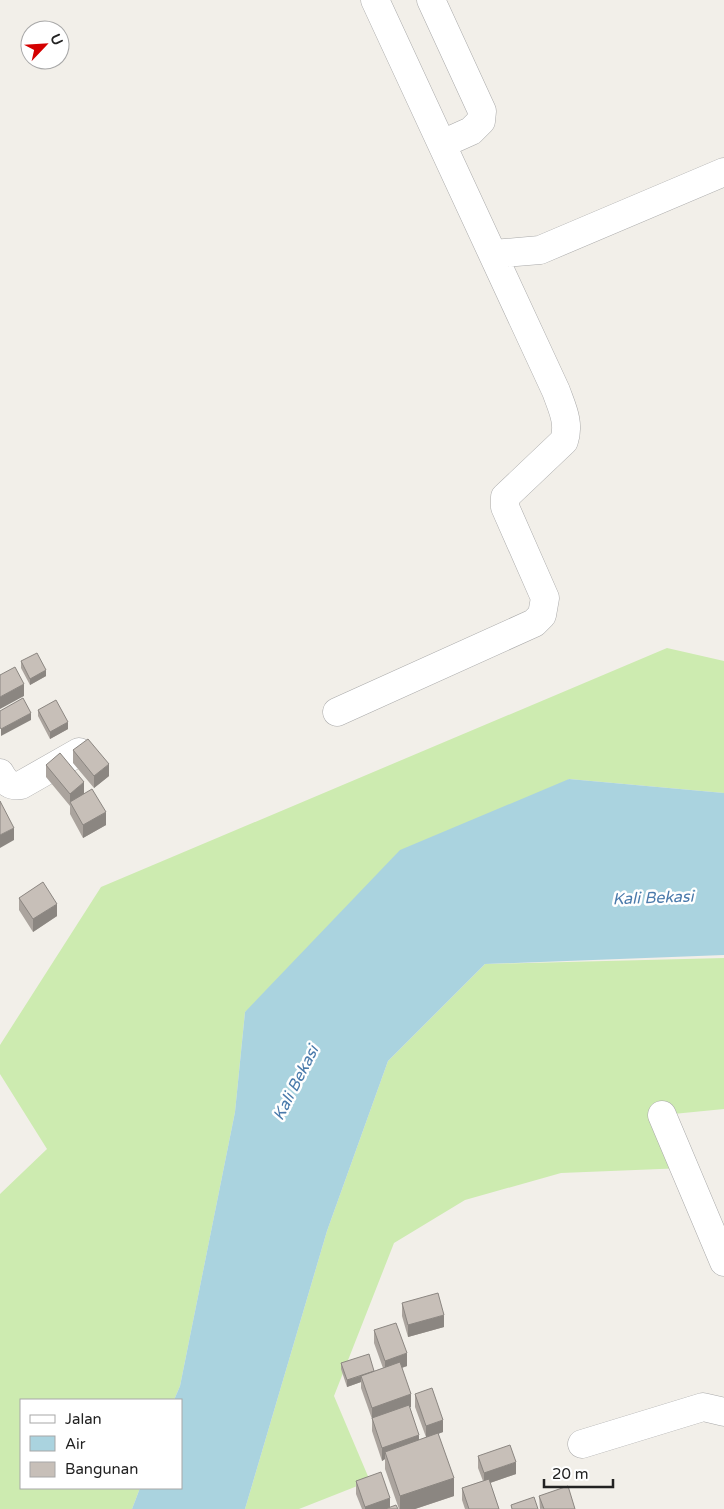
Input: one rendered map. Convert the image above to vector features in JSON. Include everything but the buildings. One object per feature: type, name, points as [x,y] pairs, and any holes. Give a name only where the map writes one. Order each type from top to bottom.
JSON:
[{"type":"street","points":[[337,712],[534,623],[542,615],[545,598],[506,507],[505,497],[564,441],[567,431],[565,415],[493,254],[375,0]]},
{"type":"street","points":[[431,0],[482,111],[481,121],[471,131],[442,144]]},
{"type":"street","points":[[493,254],[540,250],[724,172]]},
{"type":"street","points":[[0,773],[6,783],[12,786],[21,785],[78,752]]},
{"type":"street","points":[[662,1115],[724,1262]]},
{"type":"street","points":[[582,1444],[703,1407],[724,1412]]},
{"type":"green space","points":[[667,648],[724,661],[724,793],[569,779],[245,1012],[235,1112],[180,1386],[174,1399],[20,1399],[20,1489],[140,1489],[132,1509],[0,1509],[0,1194],[47,1149],[0,1074],[0,1045],[101,887]]},
{"type":"green space","points":[[724,958],[724,1109],[663,1115],[685,1168],[561,1173],[465,1200],[394,1243],[334,1396],[370,1481],[299,1509],[245,1509],[327,1231],[388,1061],[485,964]]},
{"type":"water","name":"Kali Bekasi","points":[[569,779],[724,793],[724,955],[485,964],[388,1061],[327,1231],[245,1509],[132,1509],[140,1489],[182,1489],[182,1399],[174,1399],[180,1386],[235,1112],[245,1012],[400,850]]}]
